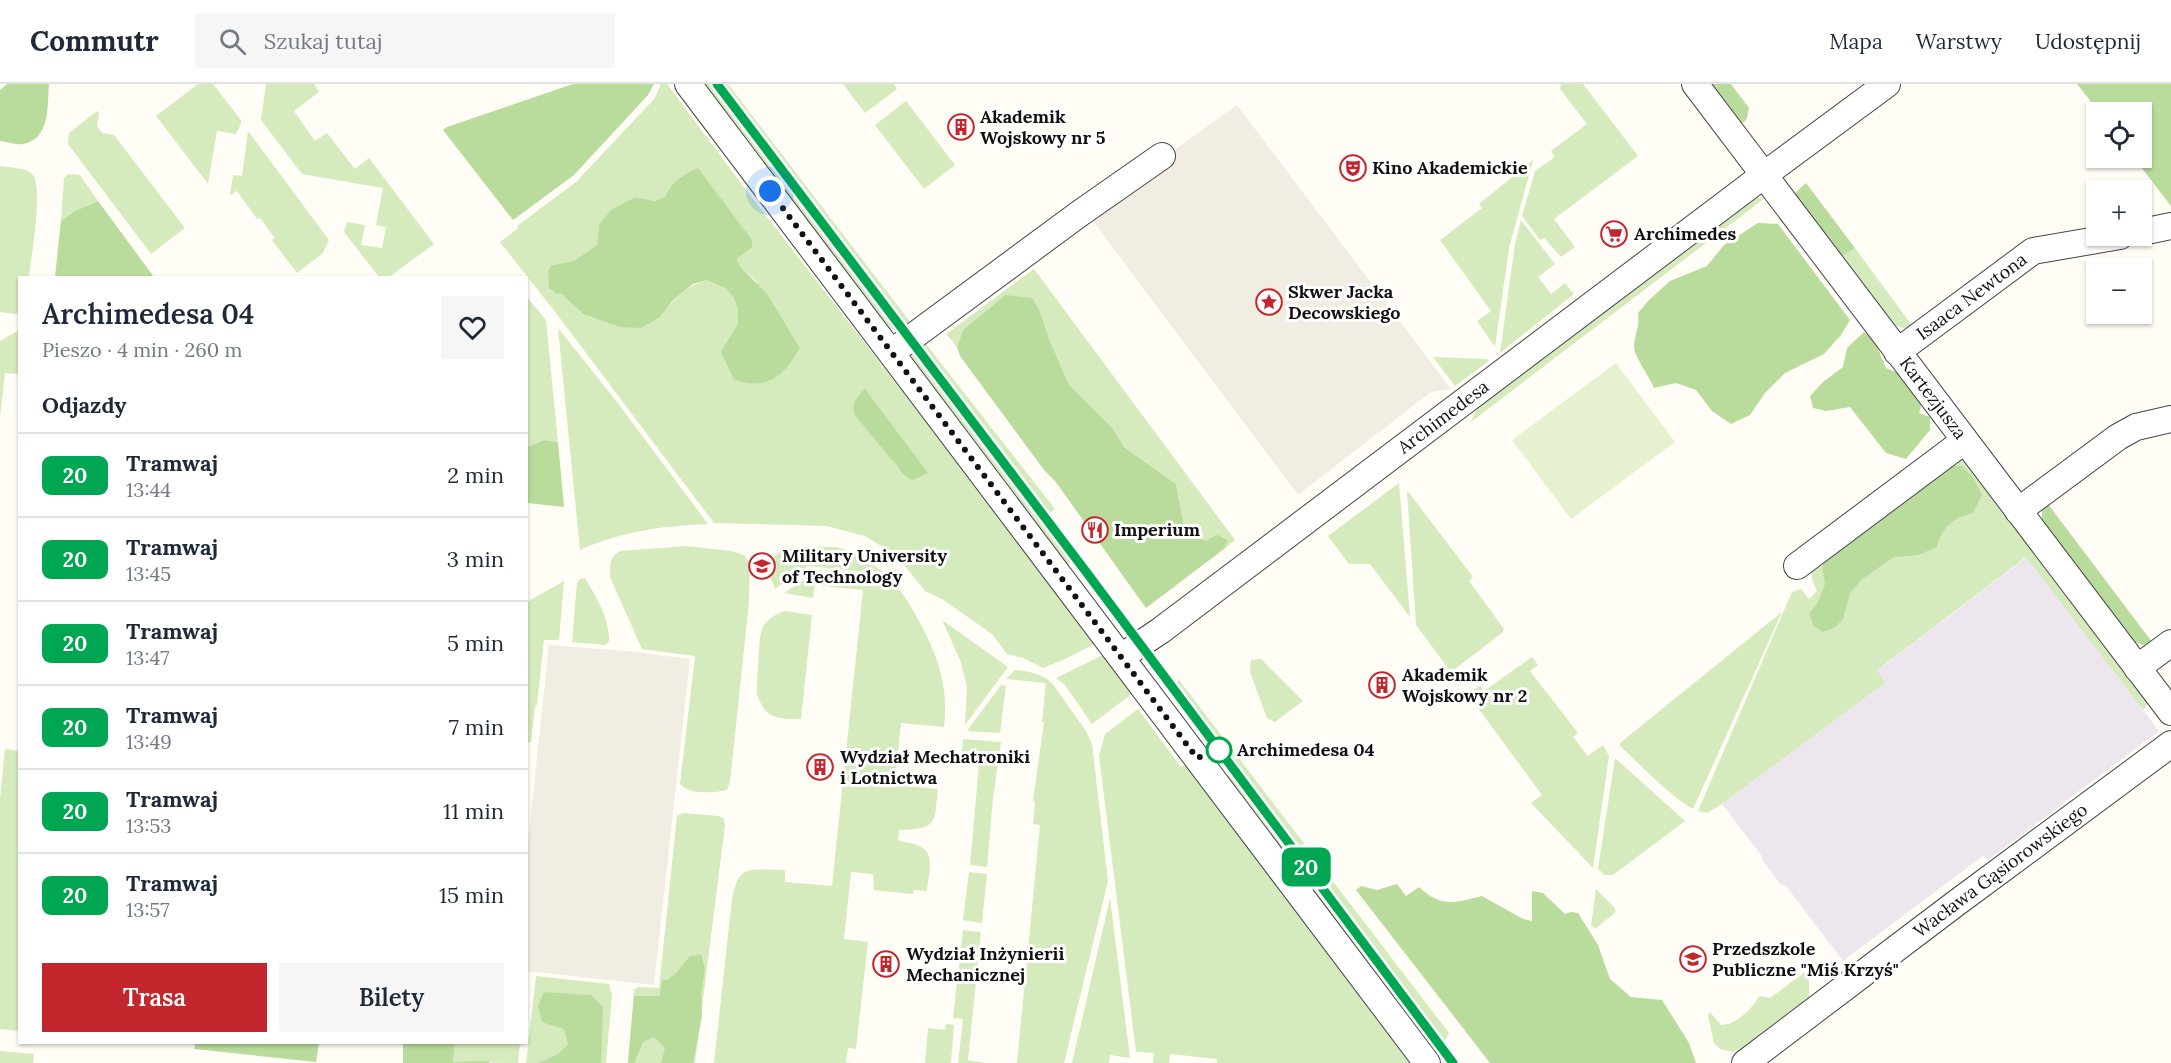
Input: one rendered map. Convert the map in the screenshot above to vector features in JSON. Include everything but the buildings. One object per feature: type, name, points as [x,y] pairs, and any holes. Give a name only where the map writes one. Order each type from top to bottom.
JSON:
[{"type":"street","points":[[688,84],[1427,1063]]},
{"type":"street","name":"Kartezjusza","points":[[1695,84],[2171,712]]},
{"type":"street","name":"Archimedesa","points":[[1121,657],[1160,631],[1887,84]]},
{"type":"street","points":[[892,352],[1161,156]]},
{"type":"street","points":[[2152,230],[2171,226]]},
{"type":"street","name":"Isaaca Newtona","points":[[1897,352],[2033,251],[2086,242]]},
{"type":"street","points":[[2018,511],[2118,436],[2136,427],[2171,419]]},
{"type":"street","points":[[1797,566],[1964,441]]},
{"type":"street","points":[[2137,668],[2171,643]]},
{"type":"street","name":"Wacława Gąsiorowskiego","points":[[1745,1063],[1955,903],[2171,744]]},
{"type":"shaded area","name":"Skwer Jacka Decowskiego","points":[[1237,105],[1451,389],[1431,392],[1298,495],[1087,213]]},
{"type":"shaded area","points":[[2027,557],[2159,731],[1988,860],[1983,856],[1843,961],[1786,886],[1781,885],[1722,804],[1885,683],[1876,671]]},
{"type":"shaded area","points":[[549,645],[690,659],[654,985],[528,971],[528,843]]},
{"type":"green space","points":[[7,84],[49,84],[46,120],[39,135],[32,141],[14,144],[0,141],[0,90]]},
{"type":"green space","points":[[198,84],[213,84],[241,120],[236,134],[217,131],[208,184],[156,116]]},
{"type":"green space","points":[[266,84],[314,84],[319,92],[294,111],[315,141],[327,133],[355,169],[369,158],[434,244],[390,276],[378,276],[344,232],[347,222],[365,225],[361,245],[382,248],[386,227],[376,225],[383,188],[302,174],[261,120]]},
{"type":"green space","points":[[573,84],[654,84],[648,95],[574,175],[513,220],[443,130]]},
{"type":"green space","points":[[661,84],[667,84],[743,186],[1096,641],[1094,644],[1043,668],[1023,658],[1007,654],[992,634],[942,599],[925,591],[896,555],[865,536],[827,526],[714,523],[500,242],[518,228],[517,226],[576,182],[655,98]],"holes":[[[698,168],[751,247],[737,259],[740,266],[757,282],[725,363],[731,335],[738,323],[738,309],[733,297],[725,288],[707,280],[680,294],[660,317],[619,327],[583,314],[562,294],[552,265],[574,261],[597,245],[599,225],[636,197],[654,201],[665,197],[678,179]]]},
{"type":"green space","points":[[702,84],[712,84],[900,331],[886,328]]},
{"type":"green space","points":[[722,84],[728,84],[914,327],[908,330]]},
{"type":"green space","points":[[843,84],[894,84],[897,89],[865,113]]},
{"type":"green space","points":[[1561,84],[1583,84],[1638,156],[1554,219],[1575,247],[1561,257],[1544,238],[1540,240],[1522,216],[1535,171],[1555,157],[1551,151],[1587,124],[1560,89]]},
{"type":"green space","points":[[1707,84],[1731,84],[1749,108],[1747,118],[1743,123],[1737,124]]},
{"type":"green space","points":[[2077,84],[2171,84],[2171,206],[2142,168],[2152,168],[2152,102],[2091,102]]},
{"type":"green space","points":[[906,101],[955,165],[924,189],[875,125]]},
{"type":"green space","points":[[97,111],[99,113],[97,126],[102,133],[114,135],[185,228],[151,254],[68,144],[69,133]]},
{"type":"green space","points":[[248,131],[329,240],[323,253],[297,273],[272,240],[275,238],[260,218],[257,219],[237,191],[230,195],[233,175],[242,176]]},
{"type":"green space","points":[[1533,160],[1509,248],[1495,347],[1477,321],[1491,311],[1440,240],[1482,208],[1479,204]]},
{"type":"green space","points":[[0,166],[21,169],[32,174],[37,192],[37,207],[29,276],[18,276],[18,313],[0,312]]},
{"type":"green space","points":[[698,168],[752,240],[752,247],[737,259],[740,266],[767,294],[800,348],[781,374],[766,382],[746,383],[734,380],[721,352],[738,323],[738,309],[733,297],[725,288],[707,280],[693,284],[673,300],[660,317],[641,328],[619,327],[583,314],[562,294],[549,288],[548,271],[552,265],[574,261],[597,245],[599,225],[612,209],[636,197],[654,201],[665,197],[678,179]]},
{"type":"green space","points":[[68,174],[80,175],[98,201],[75,211],[61,221],[64,178]]},
{"type":"green space","points":[[1806,183],[1855,248],[1839,258],[1795,196],[1795,193]]},
{"type":"green space","points":[[1749,198],[1765,198],[1471,422],[1479,403]]},
{"type":"green space","points":[[98,201],[153,276],[55,276],[61,221],[75,211]]},
{"type":"green space","points":[[1521,220],[1555,264],[1538,277],[1551,294],[1565,283],[1574,294],[1500,353],[1515,244]]},
{"type":"green space","points":[[1758,223],[1778,224],[1850,320],[1841,335],[1824,354],[1785,373],[1765,393],[1750,415],[1731,424],[1712,411],[1696,390],[1676,383],[1654,388],[1634,350],[1638,313],[1670,281],[1707,266],[1724,245]]},
{"type":"green space","points":[[1855,248],[1913,327],[1899,327],[1887,321],[1839,258]]},
{"type":"green space","points":[[1034,269],[1235,540],[1224,549],[1227,540],[1205,541],[1184,526],[1176,484],[1124,447],[1111,426],[1069,385],[1040,311],[1005,295],[963,330],[957,347],[946,334]]},
{"type":"green space","points":[[1005,295],[1032,298],[1040,311],[1069,385],[1111,426],[1124,447],[1176,484],[1184,526],[1205,541],[1217,535],[1228,540],[1224,549],[1146,608],[1055,481],[1044,470],[960,356],[957,347],[963,330]]},
{"type":"green space","points":[[528,298],[546,320],[558,442],[544,440],[528,447]]},
{"type":"green space","points":[[558,328],[617,402],[708,524],[675,526],[627,534],[580,550]]},
{"type":"green space","points":[[18,331],[18,374],[5,373],[0,418],[0,341]]},
{"type":"green space","points":[[1864,332],[1874,339],[1886,368],[1898,373],[1922,403],[1919,413],[1930,417],[1930,430],[1906,459],[1886,453],[1850,407],[1826,411],[1813,408],[1810,396],[1823,382],[1843,367],[1847,348]]},
{"type":"green space","points":[[922,339],[1055,509],[1047,515],[918,343]]},
{"type":"green space","points":[[914,349],[1072,561],[1066,566],[912,365],[911,358]]},
{"type":"green space","points":[[1433,357],[1487,359],[1489,361],[1455,386]]},
{"type":"green space","points":[[1616,363],[1675,442],[1571,519],[1512,440]]},
{"type":"green space","points":[[865,389],[928,473],[913,480],[905,476],[855,415],[854,404]]},
{"type":"green space","points":[[544,440],[558,442],[564,507],[528,503],[528,447]]},
{"type":"green space","points":[[1960,447],[2137,680],[2133,683],[2148,704],[2143,710],[2026,557],[1877,670],[1885,683],[1722,804],[1707,813],[1698,811],[1792,592],[1801,589],[1809,599],[1817,591],[1812,580],[1812,562]]},
{"type":"green space","points":[[1944,466],[1962,466],[1973,477],[1982,495],[1973,513],[1949,524],[1937,547],[1918,555],[1894,557],[1862,579],[1850,593],[1843,619],[1834,628],[1823,632],[1814,626],[1809,614],[1818,602],[1825,584],[1822,568],[1829,552],[1868,523],[1899,507],[1920,483]]},
{"type":"green space","points":[[1399,483],[1410,617],[1370,564],[1349,564],[1328,536]]},
{"type":"green space","points":[[1407,490],[1473,577],[1469,581],[1504,629],[1502,633],[1451,672],[1416,625]]},
{"type":"green space","points":[[2048,504],[2152,642],[2143,645],[2134,642],[2042,524],[2042,510]]},
{"type":"green space","points":[[686,546],[731,551],[744,555],[750,564],[749,602],[730,782],[727,790],[716,792],[696,792],[680,784],[695,656],[642,649],[610,577],[612,559],[620,551]]},
{"type":"green space","points":[[795,547],[837,547],[858,554],[886,574],[808,566],[775,589],[768,571],[771,561],[778,554]]},
{"type":"green space","points":[[810,576],[894,585],[909,603],[940,669],[945,697],[944,727],[901,723],[895,778],[909,780],[909,786],[938,789],[932,822],[921,828],[899,830],[898,840],[917,845],[927,853],[930,865],[927,891],[914,890],[913,894],[874,890],[873,874],[851,872],[844,939],[868,942],[856,1049],[848,1048],[846,1062],[851,1063],[714,1063],[733,893],[740,876],[752,870],[785,870],[785,882],[832,886],[863,590],[815,585],[813,598],[784,593]]},
{"type":"green space","points":[[585,578],[602,608],[609,633],[609,641],[605,645],[572,642],[577,583],[580,579]]},
{"type":"green space","points":[[564,581],[559,640],[544,640],[531,742],[528,742],[528,601]]},
{"type":"green space","points":[[785,611],[812,615],[801,719],[773,716],[765,710],[757,693],[761,632],[770,618]]},
{"type":"green space","points":[[1782,612],[1693,809],[1655,779],[1620,746],[1620,743]]},
{"type":"green space","points":[[942,620],[1008,667],[965,725],[967,686],[960,660]]},
{"type":"green space","points":[[1105,654],[1133,693],[1092,724],[1065,685],[1056,678]]},
{"type":"green space","points":[[1532,657],[1538,665],[1530,671],[1578,733],[1573,737],[1588,756],[1603,745],[1609,756],[1593,868],[1531,803],[1542,795],[1467,693],[1480,686],[1484,691]]},
{"type":"green space","points":[[1261,659],[1303,701],[1275,722],[1267,718],[1250,672],[1251,660]]},
{"type":"green space","points":[[1015,670],[1044,677],[1052,683],[1086,731],[1092,744],[1108,881],[1064,1063],[1017,1063],[1040,825],[1033,824],[1035,802],[1033,801],[1044,722],[1042,722],[1046,683],[1006,679]]},
{"type":"green space","points":[[1179,680],[1449,1033],[1444,1043],[1174,683]]},
{"type":"green space","points":[[1001,685],[1006,686],[1000,733],[967,731]]},
{"type":"green space","points":[[1138,709],[1181,767],[1187,764],[1405,1053],[1409,1063],[1217,1063],[1217,1059],[1170,1054],[1169,1063],[1153,1063],[1154,1053],[1136,1052],[1099,756],[1105,734]]},
{"type":"green space","points":[[963,739],[1001,742],[987,867],[970,865],[979,764],[961,762]]},
{"type":"green space","points":[[5,749],[18,751],[18,1031],[0,1029],[0,799]]},
{"type":"green space","points":[[1615,758],[1685,821],[1613,875],[1605,875],[1598,869]]},
{"type":"green space","points":[[1232,773],[1439,1051],[1436,1056],[1225,778]]},
{"type":"green space","points":[[683,813],[719,816],[724,819],[725,825],[695,1063],[628,1063],[634,990],[638,987],[659,988],[677,816]]},
{"type":"green space","points":[[969,872],[987,874],[982,923],[963,920]]},
{"type":"green space","points":[[1397,884],[1406,896],[1419,887],[1441,901],[1456,902],[1482,896],[1523,919],[1532,921],[1532,891],[1543,893],[1565,914],[1578,913],[1598,945],[1610,979],[1631,997],[1662,1000],[1689,1043],[1696,1063],[1490,1063],[1356,890],[1361,886],[1377,890]]},
{"type":"green space","points":[[1596,889],[1616,912],[1595,929],[1591,925]]},
{"type":"green space","points":[[1110,898],[1130,1058],[1110,1055],[1109,1063],[1072,1063]]},
{"type":"green space","points":[[963,930],[981,932],[968,1060],[986,1063],[958,1063],[963,1019],[953,1018]]},
{"type":"green space","points":[[701,954],[705,969],[701,994],[702,1016],[693,1063],[661,1063],[665,1048],[654,1037],[643,1042],[634,1063],[628,1063],[634,996],[660,996],[662,980],[667,980],[677,972],[690,956]]},
{"type":"green space","points":[[1805,972],[1809,980],[1809,997],[1738,1050],[1733,1052],[1720,1049],[1714,1043],[1708,1016],[1710,1012],[1721,1025],[1732,1022],[1748,1010],[1759,996],[1770,998]]},
{"type":"green space","points":[[536,976],[609,984],[612,995],[606,1063],[526,1063]]},
{"type":"green space","points":[[544,992],[591,995],[603,1007],[601,1063],[538,1063],[558,1054],[568,1045],[564,1029],[542,1022],[538,1006]]},
{"type":"green space","points":[[946,1024],[954,1025],[951,1063],[925,1063],[928,1028],[945,1030]]},
{"type":"green space","points":[[195,1044],[319,1044],[316,1062],[194,1049]]},
{"type":"green space","points":[[403,1044],[455,1044],[453,1062],[488,1061],[489,1063],[403,1063]]},
{"type":"green space","points":[[455,1044],[520,1044],[518,1063],[453,1062]]},
{"type":"green space","points":[[0,1051],[34,1054],[33,1063],[0,1063]]},
{"type":"tram line","points":[[717,84],[1087,573],[1453,1063]]},
{"type":"tram line","name":"20","points":[[717,84],[1087,573],[1453,1063]]},
{"type":"place","name":"Akademik Wojskowy nr 5","points":[[961,127]]},
{"type":"place","name":"Kino Akademickie","points":[[1353,168]]},
{"type":"place","name":"Archimedes","points":[[1614,234]]},
{"type":"place","name":"Skwer Jacka Decowskiego","points":[[1269,302]]},
{"type":"place","name":"Imperium","points":[[1095,530]]},
{"type":"place","name":"Military University of Technology","points":[[762,566]]},
{"type":"place","name":"Akademik Wojskowy nr 2","points":[[1382,685]]},
{"type":"place","name":"Archimedesa 04","points":[[1219,750]]},
{"type":"place","name":"Wydział Mechatroniki i Lotnictwa","points":[[820,767]]},
{"type":"place","name":"Przedszkole Publiczne \"Miś Krzyś\"","points":[[1693,959]]},
{"type":"place","name":"Wydział Inżynierii Mechanicznej","points":[[886,964]]},
{"type":"route","points":[[770,191],[1197,758],[1219,750]]}]
